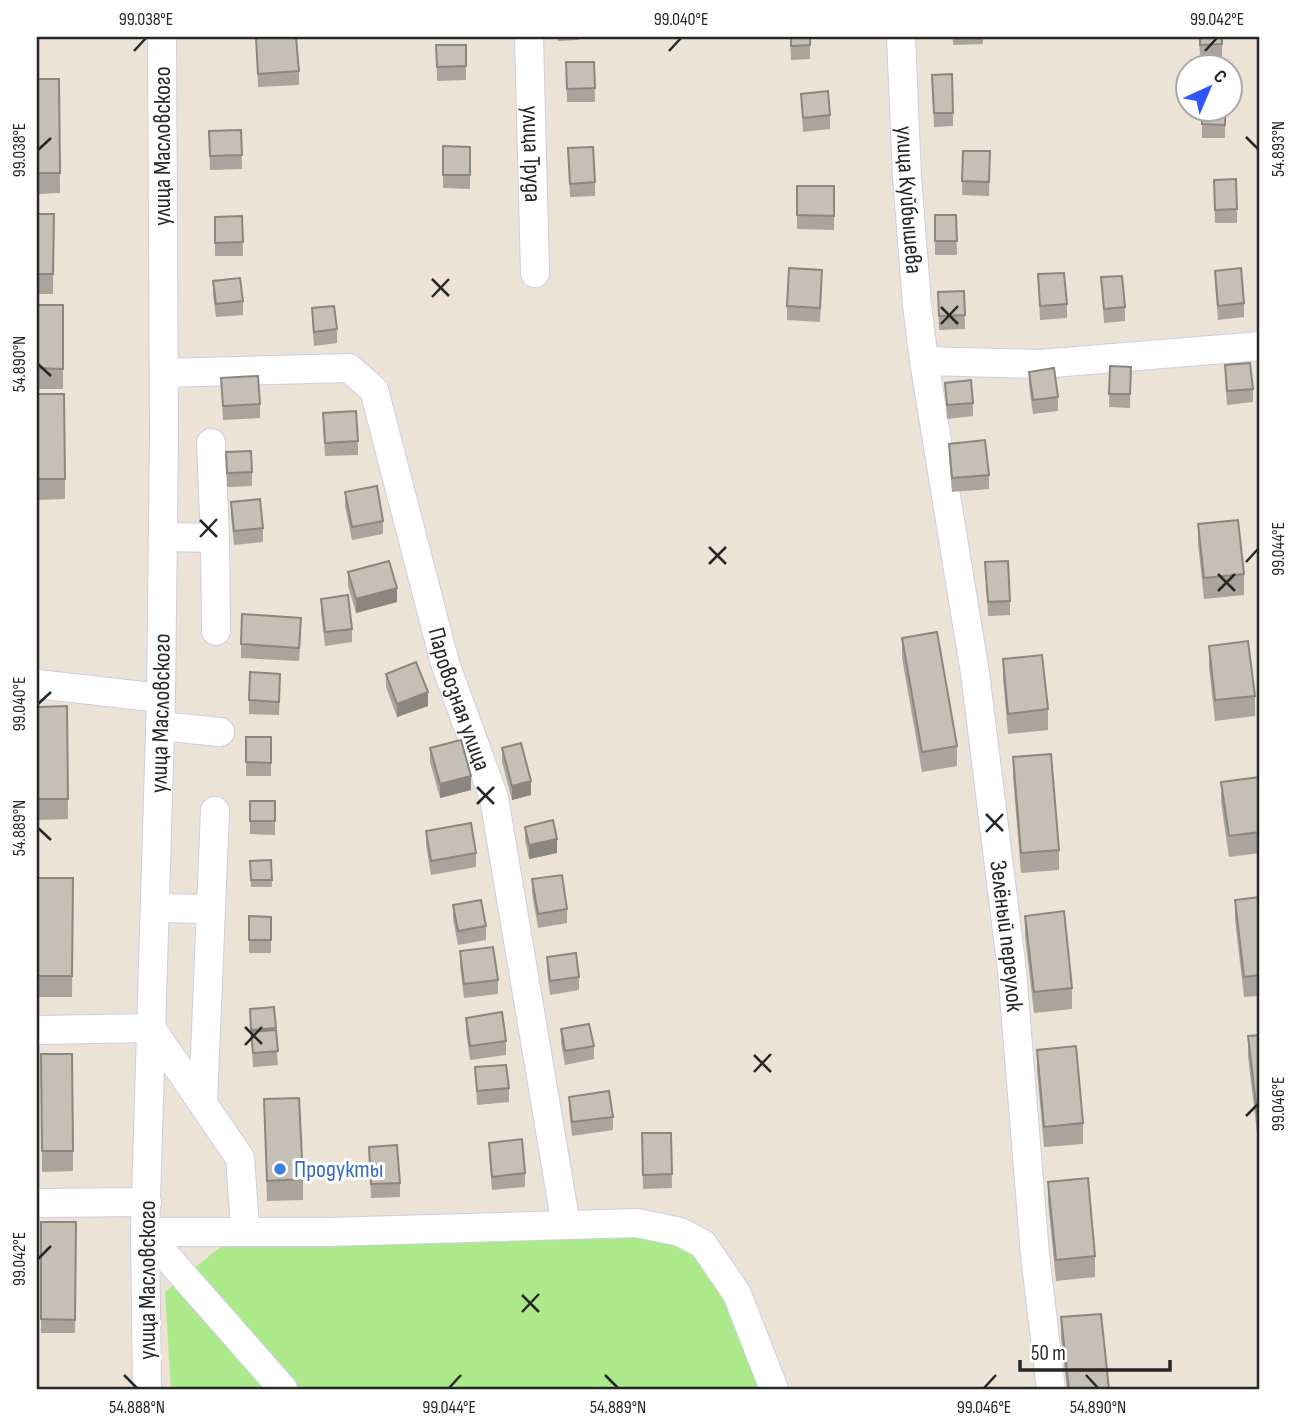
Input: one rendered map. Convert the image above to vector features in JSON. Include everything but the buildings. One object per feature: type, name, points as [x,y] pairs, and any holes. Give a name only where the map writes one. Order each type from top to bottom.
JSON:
[{"type":"street","name":"улица Масловского","points":[[147,1389],[145,1232],[161,698],[163,537],[162,37]]},
{"type":"street","name":"улица Труда","points":[[529,37],[536,273]]},
{"type":"street","name":"улица Куйбышева","points":[[901,37],[908,190],[923,361]]},
{"type":"street","points":[[923,361],[1040,364],[1260,346]]},
{"type":"street","name":"Зелёный переулок","points":[[923,361],[975,673],[1012,971],[1035,1255],[1051,1389]]},
{"type":"street","name":"Паровозная улица","points":[[164,373],[349,368],[374,390],[445,663],[494,798],[565,1225]]},
{"type":"street","points":[[211,443],[216,631]]},
{"type":"street","points":[[163,537],[215,538]]},
{"type":"street","points":[[37,684],[161,698]]},
{"type":"street","points":[[160,726],[220,732]]},
{"type":"street","points":[[203,1103],[215,811]]},
{"type":"street","points":[[155,908],[211,909]]},
{"type":"street","points":[[37,1030],[151,1028],[240,1158],[245,1227]]},
{"type":"street","points":[[37,1203],[147,1202]]},
{"type":"street","points":[[145,1232],[328,1232],[637,1223],[680,1232],[703,1244],[737,1294],[774,1389]]},
{"type":"street","points":[[145,1232],[284,1389]]},
{"type":"green space","points":[[633,1230],[702,1255],[740,1322],[765,1389],[171,1389],[165,1292],[228,1241]]},
{"type":"place","name":"Продукты","points":[[280,1169]]}]
